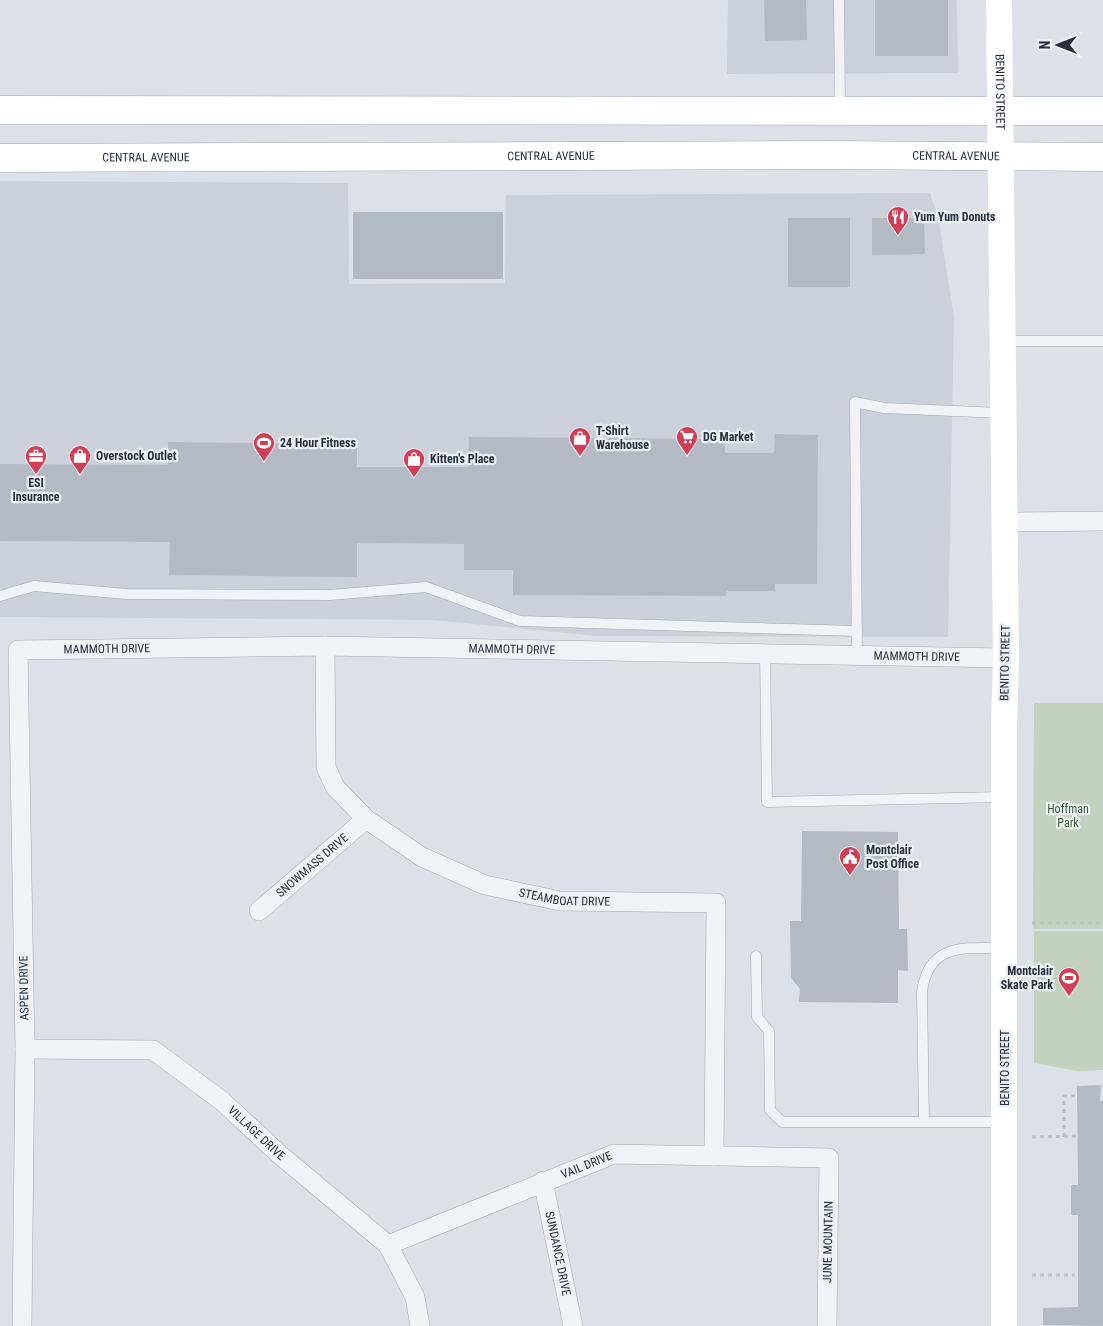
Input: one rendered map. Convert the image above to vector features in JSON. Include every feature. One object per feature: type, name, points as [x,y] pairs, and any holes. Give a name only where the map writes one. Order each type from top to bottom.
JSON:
[{"type":"main road","points":[[0,110],[1103,111]]},
{"type":"main road","name":"CENTRAL AVENUE","points":[[0,158],[819,155],[1103,158]]},
{"type":"street","name":"BENITO STREET","points":[[999,0],[1002,111],[1002,412],[1006,658],[1004,797],[1004,1326]]},
{"type":"street","points":[[1004,522],[1103,521]]},
{"type":"street","name":"MAMMOTH DRIVE","points":[[18,650],[325,646],[1006,658]]},
{"type":"street","name":"STEAMBOAT DRIVE","points":[[325,646],[326,767],[335,787],[366,819],[422,857],[485,885],[560,902],[716,903],[714,1156]]},
{"type":"street","name":"ASPEN DRIVE","points":[[18,650],[25,1049],[22,1326]]},
{"type":"street","name":"SNOWMASS DRIVE","points":[[259,911],[366,819]]},
{"type":"street","name":"VILLAGE DRIVE","points":[[25,1049],[153,1050],[222,1101],[279,1154],[388,1245],[415,1297],[420,1326]]},
{"type":"street","name":"VAIL DRIVE","points":[[388,1245],[614,1154],[829,1158]]},
{"type":"street","name":"JUNE MOUNTAIN","points":[[828,1326],[829,1158]]},
{"type":"street","name":"SUNDANCE DRIVE","points":[[543,1181],[573,1326]]},
{"type":"lane","points":[[839,0],[840,111]]},
{"type":"lane","points":[[1002,341],[1103,341]]},
{"type":"lane","points":[[857,655],[855,402],[884,408],[1002,412]]},
{"type":"lane","points":[[0,596],[34,586],[127,594],[311,595],[426,587],[520,621],[857,630]]},
{"type":"lane","points":[[765,654],[767,802],[1004,797]]},
{"type":"lane","points":[[924,1122],[922,992],[924,975],[946,951],[960,948],[1004,948]]},
{"type":"lane","points":[[756,956],[757,1017],[769,1031],[770,1110],[782,1122],[1005,1122]]},
{"type":"path","points":[[1032,923],[1103,923]]},
{"type":"path","points":[[1064,1137],[1064,1096],[1077,1096]]},
{"type":"path","points":[[1032,1137],[1077,1136]]},
{"type":"path","points":[[1032,1275],[1075,1275]]},
{"type":"shaded area","points":[[728,0],[957,0],[958,73],[727,74]]},
{"type":"shaded area","points":[[0,181],[348,183],[349,284],[505,283],[506,195],[930,193],[939,221],[954,318],[948,637],[596,636],[433,620],[0,617]]},
{"type":"green space","name":"Hoffman Park","points":[[1034,703],[1103,703],[1103,929],[1033,929]]},
{"type":"green space","name":"Montclair Skate Park","points":[[1034,931],[1103,931],[1103,1070],[1077,1071],[1034,1063]]},
{"type":"building","points":[[764,0],[806,0],[807,40],[765,41]]},
{"type":"building","points":[[875,0],[948,0],[948,56],[875,56]]},
{"type":"building","points":[[353,212],[503,212],[503,279],[353,279]]},
{"type":"building","points":[[788,218],[850,218],[850,287],[788,287]]},
{"type":"building","name":"Yum Yum Donuts","points":[[872,218],[924,218],[925,254],[872,255]]},
{"type":"building","points":[[775,434],[818,435],[817,584],[775,584],[775,591],[727,591],[726,596],[513,595],[513,570],[464,570],[464,544],[357,543],[357,577],[169,575],[170,542],[0,541],[0,464],[168,465],[168,442],[357,444],[357,467],[468,467],[469,437],[725,439],[725,453],[774,453]]},
{"type":"building","name":"Montclair Post Office","points":[[802,831],[898,832],[899,929],[907,929],[908,971],[898,970],[898,1003],[799,1002],[800,989],[791,978],[790,921],[801,921]]},
{"type":"building","points":[[1101,1085],[1100,1101],[1103,1101],[1103,1326],[1043,1325],[1043,1308],[1078,1307],[1078,1215],[1071,1215],[1071,1185],[1078,1185],[1077,1086]]},
{"type":"place","name":"Yum Yum Donuts","points":[[898,236]]},
{"type":"place","name":"DG Market","points":[[687,456]]},
{"type":"place","name":"T-Shirt Warehouse","points":[[580,457]]},
{"type":"place","name":"24 Hour Fitness","points":[[264,462]]},
{"type":"place","name":"ESI Insurance","points":[[36,475]]},
{"type":"place","name":"Overstock Outlet","points":[[80,475]]},
{"type":"place","name":"Kitten's Place","points":[[414,478]]},
{"type":"place","name":"Montclair Post Office","points":[[850,876]]},
{"type":"place","name":"Montclair Skate Park","points":[[1069,997]]}]
